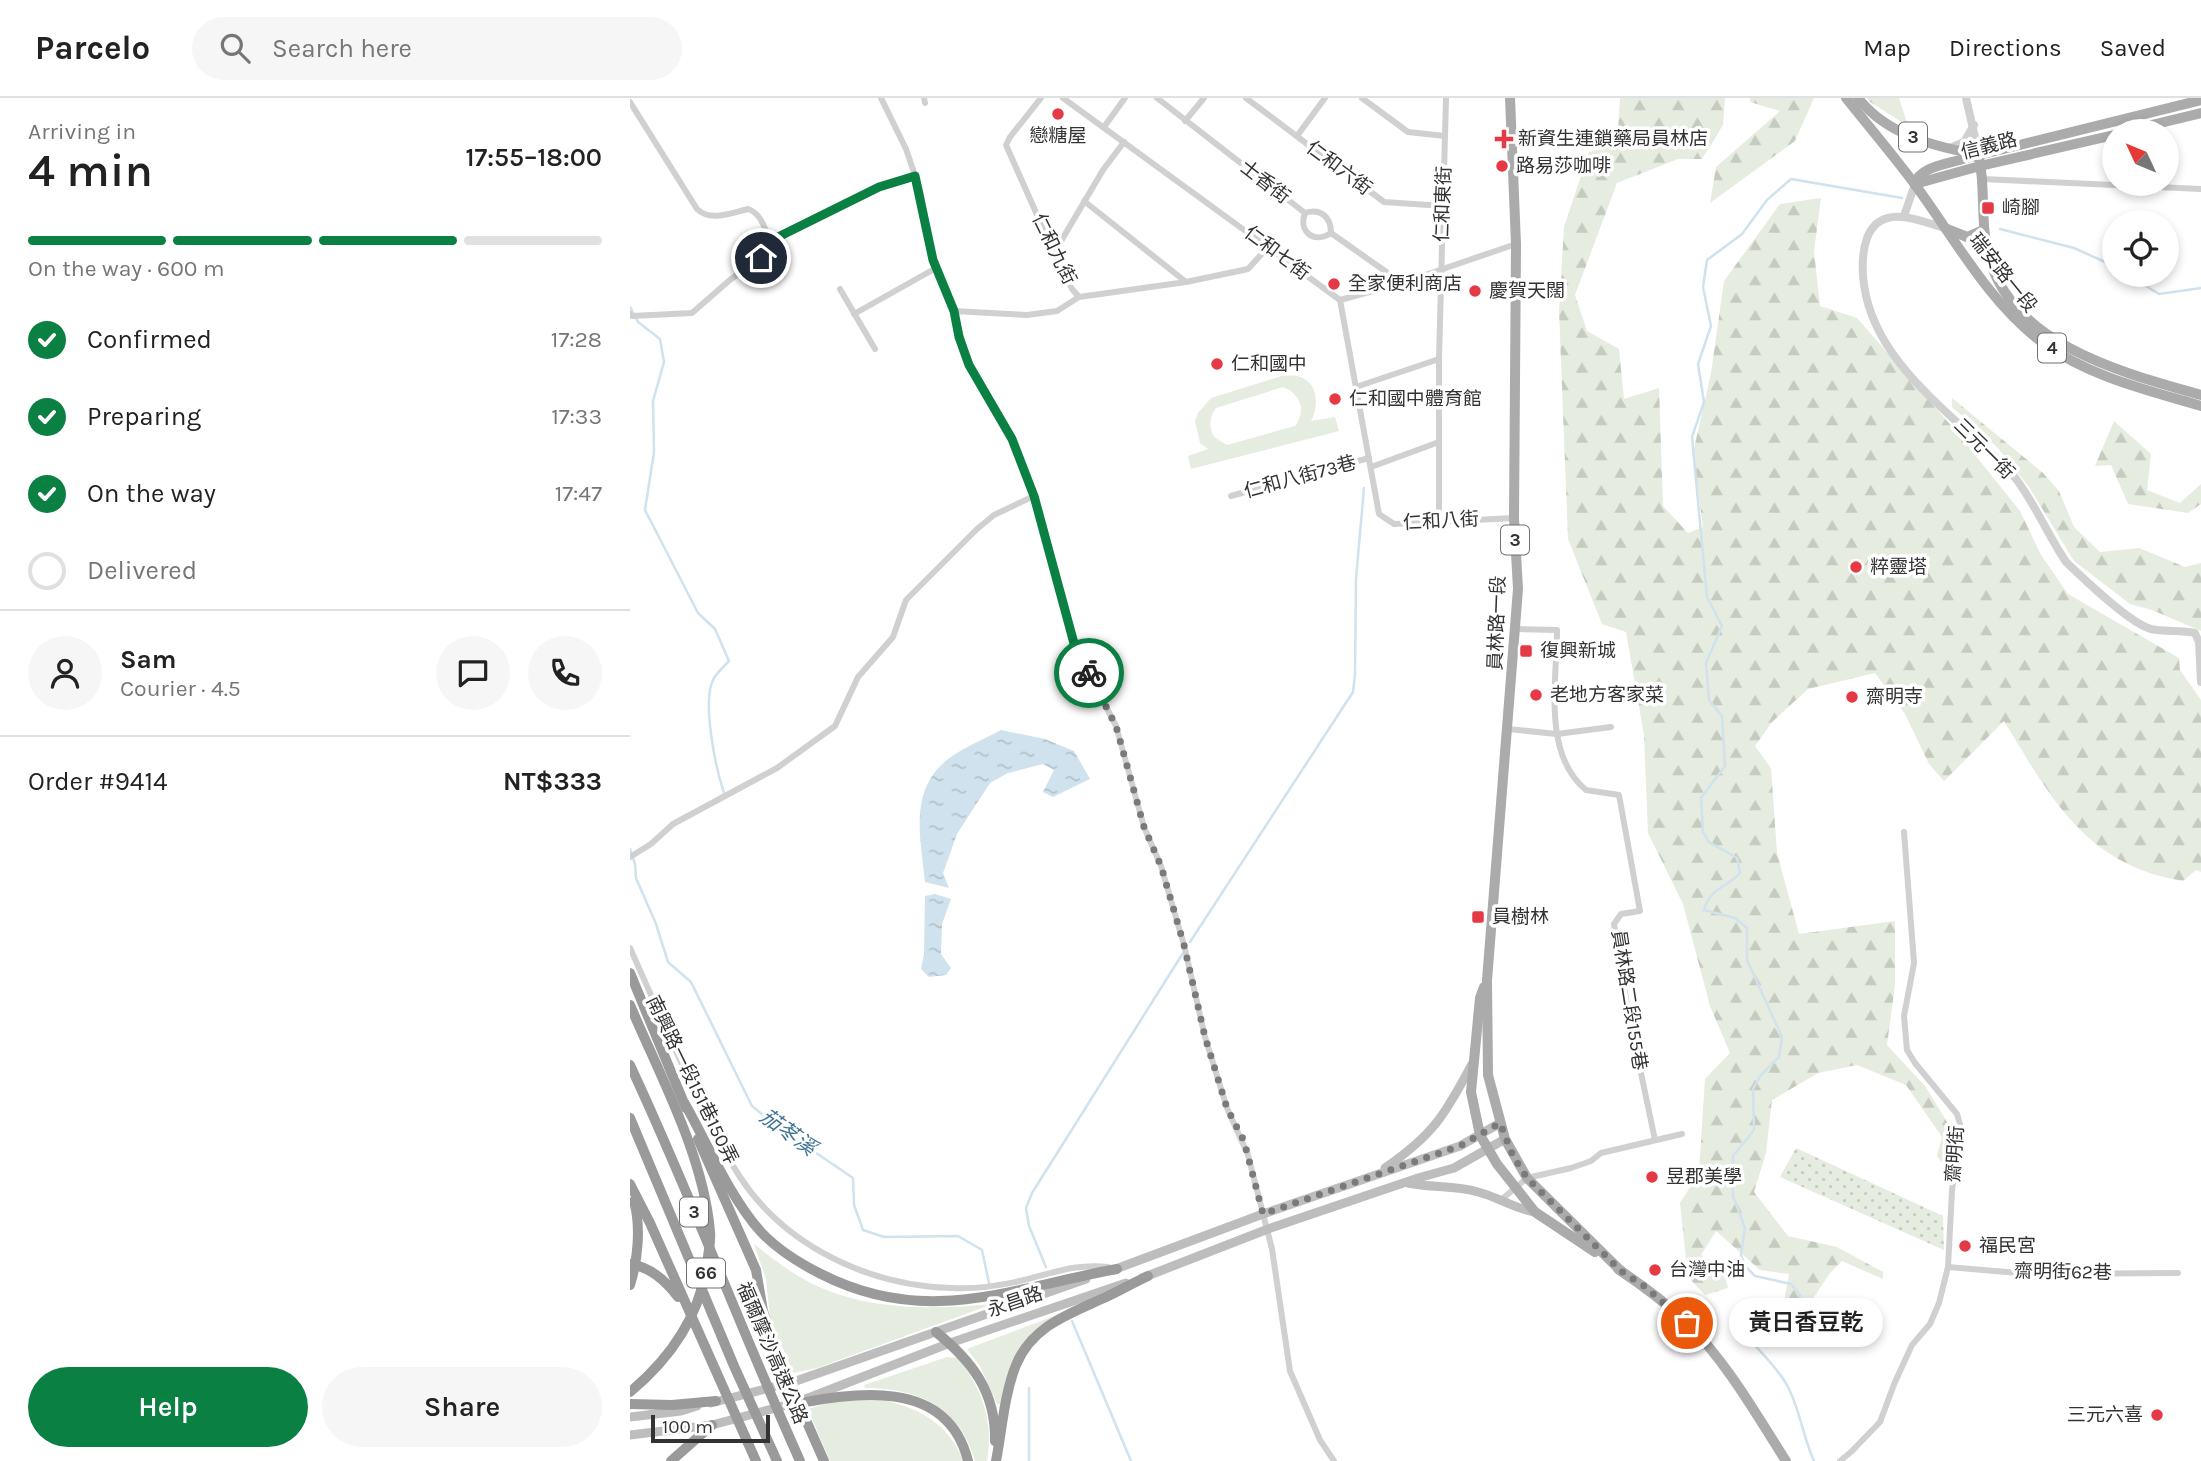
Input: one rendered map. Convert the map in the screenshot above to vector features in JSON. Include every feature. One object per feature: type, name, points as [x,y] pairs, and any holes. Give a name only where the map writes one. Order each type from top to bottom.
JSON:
[{"type":"highway","points":[[630,973],[707,1162],[757,1270],[763,1311],[776,1352],[824,1461]]},
{"type":"highway","name":"66","points":[[630,1005],[696,1163],[711,1233],[706,1271],[685,1330],[671,1352],[630,1392]]},
{"type":"highway","name":"福爾摩沙高速公路","points":[[630,1065],[800,1461]]},
{"type":"highway","points":[[685,1104],[741,1204],[761,1233],[807,1267],[861,1292],[915,1301],[948,1303],[985,1299],[1070,1277],[1117,1269]]},
{"type":"highway","name":"福爾摩沙高速公路","points":[[630,1118],[734,1366],[777,1461]]},
{"type":"highway","points":[[630,1186],[636,1209],[638,1241],[635,1271],[630,1285]]},
{"type":"highway","points":[[630,1186],[650,1223],[755,1458]]},
{"type":"highway","points":[[630,1264],[649,1270],[662,1279],[684,1306],[696,1328]]},
{"type":"highway","points":[[995,1461],[1011,1382],[1028,1345],[1065,1314],[1148,1276]]},
{"type":"highway","points":[[936,1332],[962,1353],[983,1383],[990,1402],[995,1432],[995,1461]]},
{"type":"highway","points":[[789,1405],[865,1394],[905,1398],[944,1419],[956,1431],[968,1461]]},
{"type":"highway","points":[[630,1404],[716,1402]]},
{"type":"highway","points":[[671,1461],[712,1425]]},
{"type":"main road","name":"員林路一段","points":[[1500,1123],[1488,1075],[1487,980],[1517,629],[1514,518],[1516,244],[1510,98]]},
{"type":"main road","name":"3","points":[[1846,98],[1915,184]]},
{"type":"main road","name":"3","points":[[1858,98],[1891,127],[1979,160]]},
{"type":"main road","name":"信義路","points":[[1979,160],[2068,132],[2201,100]]},
{"type":"main road","points":[[2176,119],[2201,113]]},
{"type":"main road","name":"信義路","points":[[1979,160],[2102,138]]},
{"type":"main road","points":[[1915,184],[1916,177],[1924,171],[1979,160]]},
{"type":"main road","name":"瑞安路一段","points":[[1979,160],[1983,230],[1990,260],[2007,296],[2023,313],[2058,342],[2102,365],[2201,395]]},
{"type":"main road","name":"瑞安路一段","points":[[1915,184],[2013,318],[2044,343],[2084,368],[2111,379],[2201,406]]},
{"type":"main road","points":[[1947,229],[1967,237],[1983,230]]},
{"type":"main road","name":"員林路一段","points":[[1487,980],[1480,998],[1471,1092],[1480,1135],[1488,1148]]},
{"type":"main road","points":[[1375,1175],[1426,1137],[1440,1120],[1472,1064]]},
{"type":"main road","name":"3","points":[[1500,1123],[1527,1178],[1621,1271]]},
{"type":"main road","name":"永昌路","points":[[630,1417],[681,1411],[796,1381],[1460,1146],[1500,1123]]},
{"type":"main road","name":"永昌路","points":[[630,1435],[712,1425],[789,1405],[950,1343],[1148,1276],[1268,1229],[1454,1168],[1506,1139]]},
{"type":"main road","name":"3","points":[[1488,1148],[1535,1212],[1644,1286],[1687,1323],[1718,1361],[1786,1461]]},
{"type":"main road","points":[[1408,1183],[1452,1186],[1535,1212]]},
{"type":"street","points":[[881,98],[906,149],[915,176],[936,268],[954,311],[959,337],[969,365],[1012,439],[1034,496],[1075,647],[1116,726],[1144,827],[1161,866],[1184,945],[1205,1037],[1227,1108],[1244,1141],[1268,1229],[1290,1371],[1321,1440],[1334,1461]]},
{"type":"street","name":"仁和九街","points":[[1041,98],[1010,136],[1006,145],[1054,253],[1072,289],[1079,297],[1186,282],[1248,269],[1269,246]]},
{"type":"street","name":"仁和七街","points":[[1063,98],[1340,300]]},
{"type":"street","points":[[1104,127],[1125,98]]},
{"type":"street","name":"士香街","points":[[1157,98],[1305,213],[1320,212],[1326,216],[1331,224],[1331,233],[1402,283]]},
{"type":"street","points":[[1185,121],[1204,98]]},
{"type":"street","name":"仁和六街","points":[[1247,98],[1384,202],[1443,206]]},
{"type":"street","points":[[1297,136],[1325,98]]},
{"type":"street","points":[[1362,98],[1408,132],[1445,136]]},
{"type":"street","name":"仁和東街","points":[[1439,520],[1438,359],[1446,98]]},
{"type":"street","points":[[1966,98],[1974,125],[1979,160]]},
{"type":"street","points":[[630,102],[702,214],[711,217],[748,209],[754,211],[770,241],[769,249],[761,258],[731,279],[692,313],[634,315]]},
{"type":"street","points":[[1948,149],[1964,142],[1974,125]]},
{"type":"street","points":[[1054,253],[1084,201],[1124,142]]},
{"type":"street","points":[[770,241],[879,187],[915,176]]},
{"type":"street","points":[[1982,179],[2201,189]]},
{"type":"street","points":[[1915,184],[1904,216],[1947,229]]},
{"type":"street","points":[[1084,201],[1186,282]]},
{"type":"street","points":[[1305,213],[1302,220],[1303,229],[1308,235],[1316,238],[1331,233]]},
{"type":"street","name":"三元一街","points":[[1904,216],[1879,221],[1872,227],[1865,246],[1863,277],[1866,297],[1891,353],[1911,377],[2013,475],[2059,552],[2078,573],[2134,621],[2150,629],[2194,633],[2199,642],[2201,682]]},
{"type":"street","points":[[1340,300],[1402,283],[1516,244]]},
{"type":"street","points":[[855,314],[936,268]]},
{"type":"street","points":[[840,289],[875,349]]},
{"type":"street","points":[[954,311],[1037,314],[1057,311],[1079,297]]},
{"type":"street","name":"仁和八街","points":[[1340,300],[1379,514],[1394,524],[1514,518]]},
{"type":"street","points":[[1356,387],[1438,359]]},
{"type":"street","points":[[1371,467],[1439,442]]},
{"type":"street","name":"仁和八街73巷","points":[[1231,496],[1369,458]]},
{"type":"street","points":[[630,857],[673,824],[777,768],[835,726],[858,677],[893,637],[905,600],[976,529],[994,515],[1034,496]]},
{"type":"street","points":[[1517,629],[1557,630],[1554,710],[1557,734]]},
{"type":"street","points":[[1508,729],[1557,734],[1611,727]]},
{"type":"street","name":"員林路二段155巷","points":[[1557,734],[1571,772],[1586,790],[1619,795],[1640,912],[1621,914],[1614,924],[1628,1011],[1655,1140]]},
{"type":"street","name":"齋明街","points":[[1840,1461],[1880,1422],[1912,1346],[1930,1324],[1939,1303],[1948,1267],[1952,1191],[1960,1124],[1957,1114],[1914,1063],[1908,1049],[1904,1016],[1914,963],[1905,832]]},
{"type":"street","name":"南興路一段151巷150弄","points":[[630,948],[701,1106],[740,1177],[758,1200],[797,1236],[857,1270],[925,1287],[982,1288],[1087,1265],[1117,1269]]},
{"type":"street","points":[[1501,1200],[1527,1178],[1571,1168],[1591,1161],[1601,1153],[1682,1134]]},
{"type":"street","name":"齋明街62巷","points":[[1948,1267],[2030,1274],[2178,1273]]},
{"type":"green space","points":[[1620,98],[1725,98],[1723,125],[1702,159],[1678,159],[1617,183],[1575,295],[1587,331],[1619,349],[1624,399],[1659,388],[1663,506],[1688,533],[1703,527],[1693,453],[1711,373],[1724,281],[1780,204],[1821,198],[1814,251],[1820,306],[1857,318],[1955,430],[2020,511],[2041,555],[2068,594],[2179,658],[2180,670],[2201,700],[2201,872],[2196,870],[2183,881],[2149,873],[2120,860],[2096,844],[2074,824],[2055,801],[2004,721],[1944,781],[1929,764],[1905,714],[1875,673],[1808,689],[1772,722],[1755,746],[1771,768],[1777,853],[1799,934],[1895,921],[1895,985],[1887,1045],[1925,1086],[1952,1130],[1945,1167],[1937,1156],[1942,1137],[1906,1085],[1857,1065],[1818,1073],[1772,1100],[1766,1153],[1754,1192],[1788,1236],[1837,1247],[1883,1272],[1883,1279],[1842,1261],[1784,1332],[1781,1317],[1789,1274],[1760,1270],[1716,1231],[1701,1255],[1722,1266],[1728,1288],[1705,1295],[1688,1277],[1680,1203],[1699,1173],[1705,1079],[1730,1053],[1710,1006],[1683,904],[1648,833],[1644,735],[1626,632],[1602,624],[1568,539],[1559,311],[1564,227],[1589,152],[1617,145]]},
{"type":"green space","points":[[1750,98],[1814,98],[1795,141],[1710,203],[1716,167],[1780,111],[1750,102]]},
{"type":"green space","points":[[1867,98],[1899,98],[1908,126],[1870,102]]},
{"type":"green space","points":[[1285,375],[1297,376],[1310,383],[1313,388],[1316,401],[1311,421],[1335,417],[1339,431],[1191,469],[1188,456],[1208,449],[1200,443],[1195,421],[1198,413],[1211,398]],"holes":[[[1283,387],[1300,403],[1301,414],[1295,426],[1227,445],[1214,437],[1210,422],[1216,408]]]},
{"type":"green space","points":[[1952,398],[2043,473],[2059,491],[2074,527],[2100,552],[2139,548],[2185,567],[2201,563],[2201,631],[2152,610],[2130,604],[2074,561],[2029,487],[1997,447],[1952,407]]},
{"type":"green space","points":[[2114,421],[2151,454],[2147,490],[2180,503],[2201,484],[2201,504],[2188,513],[2128,504],[2111,465],[2095,466]]},
{"type":"green space","points":[[1796,1148],[1943,1216],[1944,1250],[1780,1177]]},
{"type":"green space","points":[[754,1244],[807,1281],[851,1298],[898,1306],[993,1304],[817,1368],[793,1373],[770,1318],[766,1279]]},
{"type":"green space","points":[[1054,1316],[1042,1325],[1001,1404],[997,1404],[980,1366],[967,1349]]},
{"type":"green space","points":[[947,1357],[958,1358],[980,1394],[989,1433],[987,1461],[975,1461],[959,1427],[948,1414],[934,1404],[902,1392],[865,1388],[864,1385]]},
{"type":"green space","points":[[879,1399],[919,1412],[930,1419],[949,1436],[963,1461],[830,1461],[808,1409],[836,1401]]},
{"type":"water","points":[[1001,730],[1045,739],[1074,751],[1090,779],[1053,797],[1043,792],[1054,770],[1043,764],[1008,773],[990,783],[957,834],[943,873],[949,888],[925,882],[920,811],[930,779],[941,765],[957,753]]},
{"type":"water","points":[[935,894],[951,899],[942,924],[941,954],[951,968],[946,975],[929,977],[921,969],[924,954],[925,896]]},
{"type":"waterway","points":[[1814,1461],[1788,1387],[1753,1343],[1793,1310],[1800,1295],[1791,1284],[1755,1276],[1745,1266],[1741,1255],[1745,1228],[1733,1196],[1733,1156],[1754,1130],[1753,1089],[1761,1075],[1779,1057],[1782,1037],[1747,960],[1747,928],[1735,918],[1704,910],[1710,897],[1740,873],[1737,858],[1709,842],[1703,832],[1701,798],[1725,766],[1722,716],[1709,700],[1706,663],[1722,626],[1707,597],[1692,437],[1704,402],[1698,364],[1711,326],[1703,287],[1707,260],[1742,234],[1767,200],[1791,179],[1902,198]]},
{"type":"waterway","points":[[2000,229],[2074,248],[2102,261]]},
{"type":"waterway","points":[[2148,287],[2159,294],[2201,288]]},
{"type":"waterway","points":[[630,307],[638,322],[660,339],[664,362],[653,401],[654,452],[645,510],[698,613],[715,629],[729,661],[714,678],[709,702],[714,752],[724,793]]},
{"type":"waterway","points":[[1190,942],[1353,692],[1356,579],[1364,488]]},
{"type":"waterway","name":"茄苳溪","points":[[630,849],[636,878],[656,924],[668,962],[691,982],[752,1106],[775,1125],[853,1178],[854,1205],[863,1230],[884,1237],[958,1236],[982,1250],[989,1283]]},
{"type":"waterway","points":[[1046,1267],[1029,1226],[1026,1208],[1032,1193],[1183,953]]},
{"type":"waterway","points":[[1072,1321],[1131,1461]]},
{"type":"waterway","name":"茄苳溪","points":[[1029,1388],[1029,1461]]},
{"type":"way so far","points":[[1089,673],[1116,726],[1144,827],[1161,866],[1184,945],[1205,1037],[1227,1108],[1244,1141],[1263,1214],[1460,1146],[1500,1123],[1513,1156],[1527,1178],[1621,1271],[1644,1286],[1687,1323]]},
{"type":"place","name":"戀糖屋","points":[[1058,114]]},
{"type":"place","name":"新資生連鎖藥局員林店","points":[[1504,139]]},
{"type":"place","name":"路易莎咖啡","points":[[1502,166]]},
{"type":"place","name":"崎腳","points":[[1988,208]]},
{"type":"place","name":"全家便利商店","points":[[1334,284]]},
{"type":"place","name":"慶賀天闊","points":[[1475,291]]},
{"type":"place","name":"仁和國中","points":[[1217,364]]},
{"type":"place","name":"仁和國中體育館","points":[[1335,399]]},
{"type":"place","name":"粹靈塔","points":[[1856,567]]},
{"type":"place","name":"復興新城","points":[[1526,651]]},
{"type":"place","name":"老地方客家菜","points":[[1536,695]]},
{"type":"place","name":"齋明寺","points":[[1852,697]]},
{"type":"place","name":"員樹林","points":[[1478,917]]},
{"type":"place","name":"昱郡美學","points":[[1652,1177]]},
{"type":"place","name":"福民宮","points":[[1965,1246]]},
{"type":"place","name":"台灣中油","points":[[1655,1270]]},
{"type":"place","name":"黃日香豆乾","points":[[1687,1323]]},
{"type":"place","name":"三元六喜","points":[[2157,1415]]},
{"type":"route","points":[[761,258],[769,249],[770,241],[879,187],[915,176],[933,260],[954,311],[959,337],[969,365],[1012,439],[1042,521],[1075,647],[1089,673]]}]
